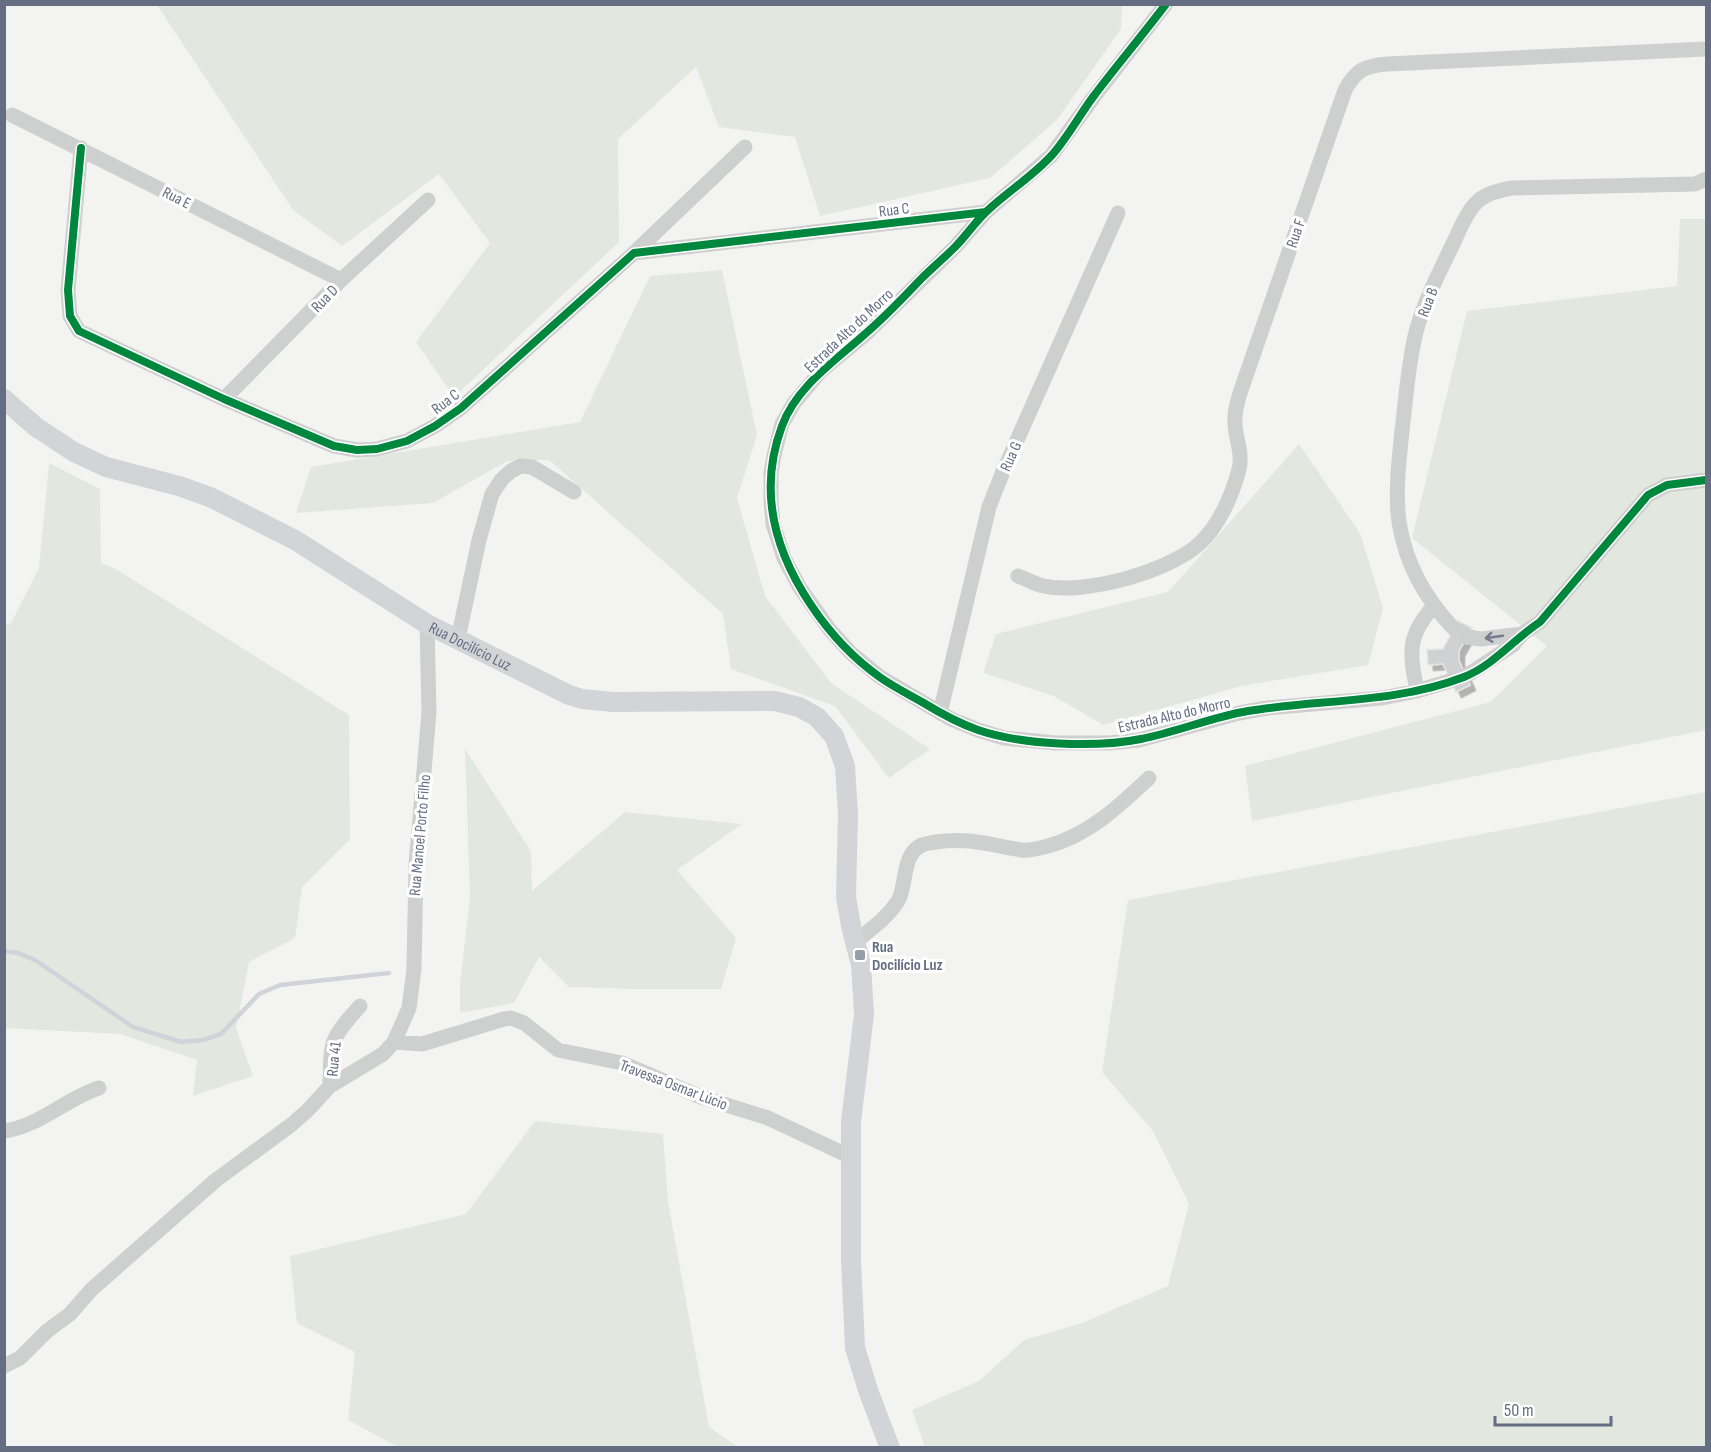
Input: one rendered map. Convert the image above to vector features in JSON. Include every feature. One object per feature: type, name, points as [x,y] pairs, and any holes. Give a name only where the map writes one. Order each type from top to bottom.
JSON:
[{"type":"main road","name":"Rua Docilício Luz","points":[[4,399],[36,427],[74,452],[106,467],[179,486],[210,497],[317,552],[427,624],[569,695],[582,699],[633,702],[765,700],[799,707],[817,717],[834,736],[845,766],[848,807],[846,897],[862,971],[864,1014],[851,1122],[851,1260],[855,1348],[890,1448]]},
{"type":"street","name":"Estrada Alto do Morro","points":[[1166,4],[1100,89],[1052,156],[986,212],[955,247],[867,333],[821,371],[794,404],[782,424],[771,473],[773,524],[784,558],[813,608],[851,653],[880,677],[940,713],[978,730],[1004,738],[1056,743],[1109,743],[1139,740],[1239,713],[1267,708],[1382,698],[1450,681]]},
{"type":"street","name":"Rua F","points":[[1018,576],[1043,586],[1066,588],[1087,587],[1118,580],[1163,566],[1181,556],[1198,545],[1216,524],[1234,486],[1241,462],[1235,426],[1235,411],[1240,393],[1345,90],[1353,75],[1370,66],[1387,64],[1707,49]]},
{"type":"street","name":"Rua E","points":[[12,115],[341,280]]},
{"type":"street","points":[[634,253],[745,147]]},
{"type":"street","name":"Rua C","points":[[81,148],[68,290],[70,316],[79,331],[224,399],[334,446],[357,450],[377,449],[407,441],[435,426],[461,408],[634,253],[986,212]]},
{"type":"street","name":"Rua B","points":[[1522,634],[1481,639],[1460,633],[1433,607],[1420,586],[1408,558],[1399,522],[1397,478],[1409,368],[1416,331],[1428,296],[1466,218],[1475,204],[1489,193],[1512,188],[1695,184],[1707,178]]},
{"type":"street","name":"Rua D","points":[[224,399],[341,280],[428,200]]},
{"type":"street","name":"Rua G","points":[[940,713],[989,507],[1118,213]]},
{"type":"street","points":[[458,639],[481,530],[492,494],[502,479],[521,466],[532,467],[574,492]]},
{"type":"street","points":[[1466,676],[1513,645],[1522,634],[1540,622],[1648,495],[1667,486],[1707,480]]},
{"type":"street","points":[[1417,691],[1412,657],[1413,638],[1420,621],[1433,607]]},
{"type":"street","name":"Rua Manoel Porto Filho","points":[[394,1042],[409,1008],[414,969],[415,874],[429,712],[427,624]]},
{"type":"street","points":[[855,942],[883,920],[900,898],[906,866],[913,852],[922,845],[951,840],[976,841],[1024,850],[1064,842],[1092,827],[1120,806],[1149,778]]},
{"type":"street","name":"Rua 41","points":[[330,1086],[332,1042],[360,1006]]},
{"type":"street","name":"Travessa Osmar Lúcio","points":[[394,1042],[422,1044],[504,1019],[516,1019],[558,1050],[622,1063],[701,1097],[768,1118],[851,1157]]},
{"type":"street","points":[[4,1366],[20,1358],[47,1331],[70,1314],[92,1289],[216,1180],[291,1125],[330,1086],[383,1053],[394,1042]]},
{"type":"street","points":[[4,1131],[29,1125],[82,1094],[99,1088]]},
{"type":"shaded area","points":[[1122,4],[1121,29],[1057,120],[990,178],[820,216],[795,137],[719,127],[696,67],[618,139],[619,242],[454,397],[416,342],[490,243],[439,174],[342,246],[293,210],[157,5]]},
{"type":"shaded area","points":[[1680,219],[1706,219],[1706,730],[1252,821],[1245,766],[1491,702],[1547,646],[1412,538],[1467,311],[1677,286]]},
{"type":"shaded area","points":[[722,270],[757,435],[737,498],[765,596],[831,683],[930,749],[889,778],[835,706],[731,669],[723,614],[549,460],[507,461],[433,503],[296,513],[311,467],[580,422],[650,276]]},
{"type":"shaded area","points":[[1299,444],[1360,533],[1383,608],[1368,665],[1242,686],[1103,725],[1054,696],[983,673],[996,634],[1168,592]]},
{"type":"shaded area","points":[[49,463],[100,489],[101,563],[114,568],[349,715],[350,839],[302,887],[295,938],[249,962],[236,1028],[253,1076],[193,1096],[197,1060],[120,1034],[5,1028],[5,624],[10,625],[39,568]]},
{"type":"shaded area","points":[[465,749],[531,851],[532,891],[625,812],[742,824],[677,870],[736,938],[721,989],[569,987],[539,957],[514,1003],[460,1013],[460,984],[470,897]]},
{"type":"shaded area","points":[[1706,792],[1706,1447],[925,1447],[912,1410],[979,1381],[1024,1340],[1082,1323],[1168,1286],[1189,1204],[1153,1131],[1102,1072],[1128,900]]},
{"type":"shaded area","points":[[535,1121],[663,1134],[668,1202],[709,1427],[738,1447],[398,1447],[348,1420],[355,1352],[297,1323],[290,1256],[466,1214]]},
{"type":"building","points":[[1458,621],[1472,628],[1459,651],[1459,661],[1470,685],[1456,692],[1443,664],[1428,665],[1427,650],[1443,649]]},
{"type":"waterway","points":[[4,951],[18,953],[35,960],[133,1027],[181,1042],[203,1040],[221,1034],[259,994],[280,985],[389,973]]},
{"type":"cycle path","points":[[1166,4],[1093,97],[1052,155],[987,211],[955,247],[887,314],[807,387],[788,412],[775,450],[771,473],[771,496],[779,541],[787,563],[811,605],[834,635],[861,662],[881,678],[956,721],[996,735],[1059,744],[1123,742],[1248,711],[1411,692],[1464,677],[1485,666],[1540,622],[1648,495],[1667,485],[1706,480]]},
{"type":"cycle path","points":[[81,148],[68,290],[70,316],[79,331],[224,399],[334,446],[357,450],[377,449],[407,441],[435,426],[461,408],[634,253],[986,212]]},
{"type":"place","name":"Rua Docilício Luz","points":[[860,955]]}]
